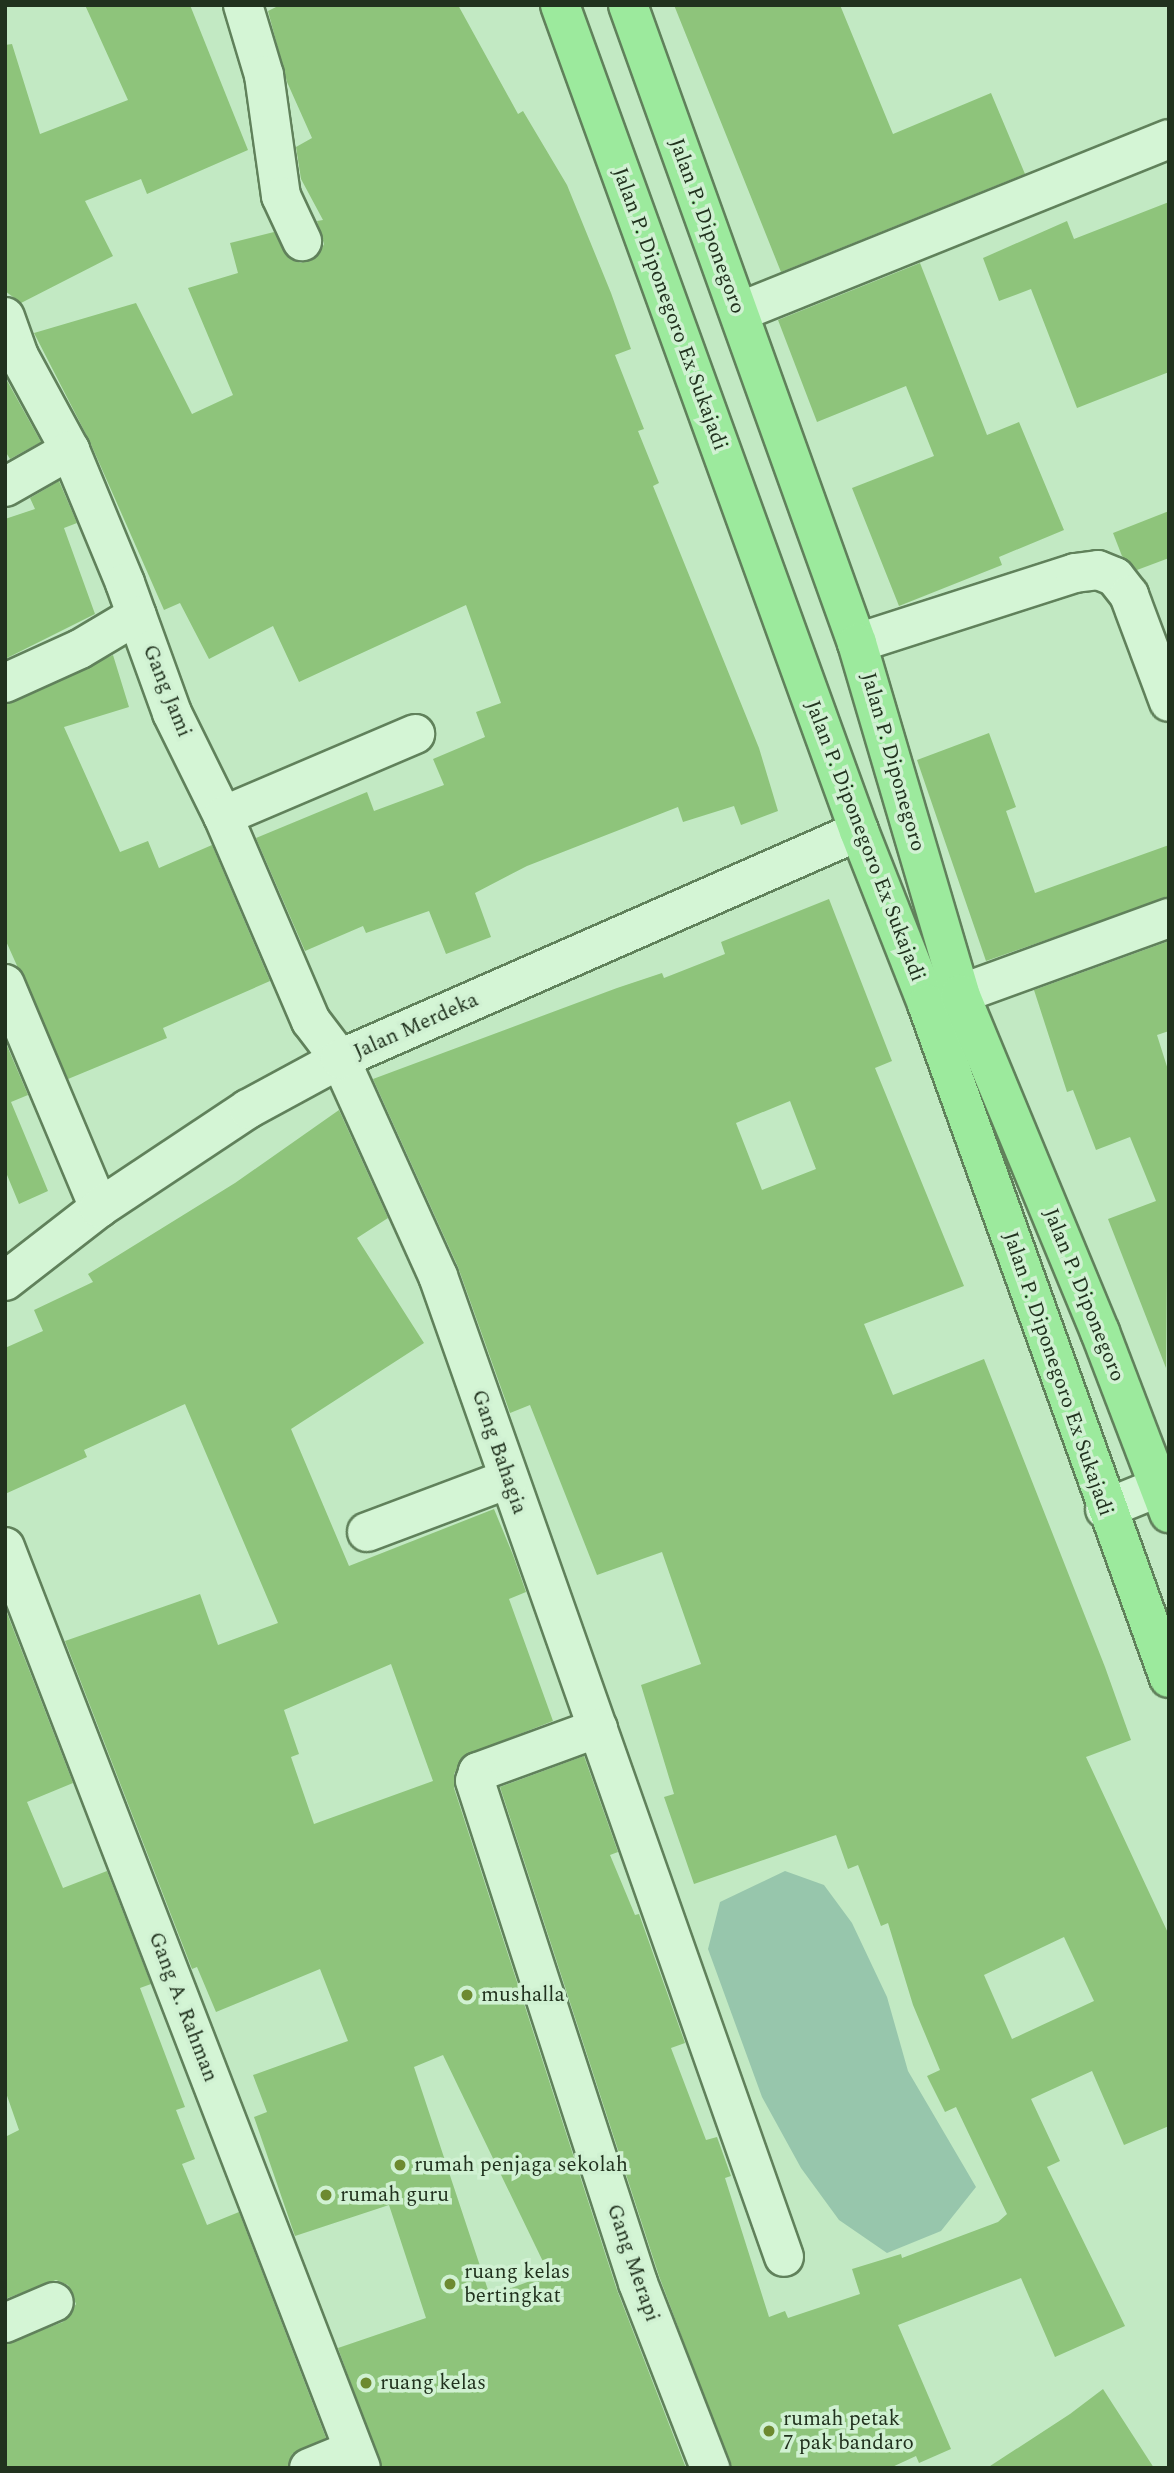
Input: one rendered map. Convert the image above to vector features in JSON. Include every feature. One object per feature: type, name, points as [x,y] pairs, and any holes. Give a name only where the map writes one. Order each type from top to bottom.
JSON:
[{"type":"main road","name":"Jalan P. Diponegoro Ex Sukajadi","points":[[560,5],[859,831],[927,1004],[1105,1509],[1169,1678]]},
{"type":"main road","name":"Jalan P. Diponegoro","points":[[628,5],[857,643],[960,995],[1165,1494]]},
{"type":"street","points":[[243,5],[264,75],[281,197],[302,241]]},
{"type":"street","points":[[739,312],[1169,139]]},
{"type":"street","name":"Gang Jami","points":[[5,317],[19,356],[70,450],[138,615],[172,713],[223,816],[311,1021],[340,1059]]},
{"type":"street","points":[[5,487],[70,450]]},
{"type":"street","points":[[857,643],[1075,573],[1098,570],[1115,577],[1129,595],[1169,702]]},
{"type":"street","points":[[5,683],[80,649],[138,615]]},
{"type":"street","points":[[223,816],[415,734]]},
{"type":"street","name":"Jalan Merdeka","points":[[5,1280],[99,1208],[248,1109],[340,1059],[859,831]]},
{"type":"street","points":[[960,995],[1169,918]]},
{"type":"street","points":[[5,984],[99,1208]]},
{"type":"street","name":"Gang Bahagia","points":[[340,1059],[438,1276],[784,2256]]},
{"type":"street","points":[[367,1531],[508,1479]]},
{"type":"street","points":[[1105,1509],[1165,1494]]},
{"type":"street","name":"Gang A. Rahman","points":[[5,1547],[357,2459]]},
{"type":"street","name":"Gang Merapi","points":[[598,1728],[476,1774],[638,2283],[710,2468]]},
{"type":"street","points":[[5,2323],[54,2302]]},
{"type":"street","points":[[309,2468],[357,2459]]},
{"type":"green space","points":[[785,1871],[824,1885],[852,1923],[887,1997],[908,2071],[976,2187],[941,2231],[887,2253],[839,2220],[801,2168],[762,2097],[708,1949],[720,1902]]},
{"type":"building","points":[[85,5],[190,5],[248,150],[147,194],[141,179],[85,201],[113,256],[21,303],[5,291],[5,45],[12,44],[40,134],[128,100]]},
{"type":"building","points":[[280,5],[458,5],[518,114],[523,111],[567,185],[611,293],[631,349],[615,355],[644,429],[638,431],[659,483],[653,486],[759,748],[778,811],[741,825],[734,806],[683,822],[678,807],[527,866],[475,893],[491,937],[446,954],[429,911],[366,933],[363,926],[305,951],[256,838],[367,792],[374,811],[444,785],[433,759],[485,737],[476,712],[501,703],[466,605],[299,682],[273,626],[209,659],[180,603],[164,610],[90,442],[34,333],[136,303],[192,414],[233,395],[188,288],[238,273],[230,243],[274,232],[289,258],[301,263],[319,254],[324,244],[317,221],[323,220],[301,179],[296,147],[312,138],[287,82],[268,11]]},
{"type":"building","points":[[674,5],[840,5],[893,134],[991,93],[1025,174],[781,272]]},
{"type":"building","points":[[1169,202],[1169,372],[1077,408],[1031,289],[999,301],[983,258],[1067,221],[1074,239]]},
{"type":"building","points":[[920,263],[987,435],[1019,422],[1064,530],[999,557],[1002,565],[899,606],[852,488],[934,456],[906,386],[817,422],[778,320]]},
{"type":"building","points":[[5,377],[41,442],[10,459],[5,451]]},
{"type":"building","points":[[59,481],[77,523],[64,528],[95,614],[5,659],[5,519],[35,509],[30,498]]},
{"type":"building","points":[[1169,511],[1169,558],[1137,570],[1122,556],[1113,533]]},
{"type":"building","points":[[113,655],[129,707],[64,727],[120,852],[148,841],[159,868],[212,845],[270,981],[163,1028],[167,1038],[68,1079],[5,939],[5,704]]},
{"type":"building","points":[[989,733],[1016,807],[1006,811],[1035,893],[1169,845],[1169,897],[986,961],[917,760]]},
{"type":"building","points":[[829,899],[892,1061],[875,1068],[964,1286],[864,1324],[893,1395],[984,1359],[1131,1740],[1086,1757],[1169,1935],[1169,2126],[1124,2145],[1092,2071],[1031,2099],[1060,2161],[1047,2167],[1125,2326],[1055,2357],[1021,2278],[898,2325],[951,2449],[919,2463],[916,2456],[890,2468],[731,2468],[659,2276],[500,1787],[584,1756],[618,1852],[610,1855],[635,1915],[639,1914],[685,2043],[671,2048],[706,2140],[717,2137],[731,2176],[725,2178],[769,2317],[785,2311],[788,2318],[860,2294],[852,2269],[901,2254],[902,2258],[998,2222],[1007,2214],[956,2107],[945,2112],[927,2076],[940,2070],[913,2005],[888,1923],[881,1926],[858,1865],[848,1869],[836,1835],[694,1884],[664,1797],[674,1794],[641,1685],[701,1664],[662,1552],[597,1575],[530,1405],[510,1413],[458,1267],[373,1079],[617,988],[662,973],[664,978],[725,954],[721,942]],"holes":[[[790,1101],[816,1169],[762,1190],[736,1123]],[[1064,1937],[1094,2001],[1012,2039],[984,1975]]]},
{"type":"building","points":[[1169,941],[1169,1031],[1157,1035],[1169,1073],[1166,1368],[1108,1219],[1156,1201],[1130,1137],[1096,1150],[1073,1090],[1067,1092],[1034,990]]},
{"type":"building","points":[[5,1041],[28,1095],[11,1102],[48,1191],[19,1204],[5,1170]]},
{"type":"building","points":[[339,1110],[388,1218],[357,1238],[424,1343],[291,1429],[349,1566],[494,1509],[526,1592],[509,1599],[553,1721],[463,1756],[454,1774],[454,1788],[617,2290],[686,2468],[382,2468],[338,2348],[426,2318],[389,2205],[295,2236],[254,2117],[267,2112],[253,2075],[348,2041],[320,1969],[216,2012],[197,1967],[192,1969],[65,1641],[200,1594],[218,1645],[278,1623],[185,1404],[84,1450],[87,1457],[5,1494],[5,1348],[43,1331],[34,1310],[93,1282],[88,1274],[235,1183]],"holes":[[[391,1664],[433,1781],[314,1824],[291,1757],[299,1754],[284,1710]],[[443,2055],[549,2274],[490,2296],[414,2067]]]},
{"type":"building","points":[[5,1608],[73,1783],[27,1802],[63,1888],[107,1871],[151,1984],[140,1988],[185,2107],[176,2110],[195,2159],[182,2164],[207,2225],[239,2212],[326,2438],[292,2454],[288,2468],[5,2468],[5,2344],[63,2322],[76,2304],[68,2285],[56,2280],[5,2299],[5,2137],[19,2130],[5,2090]]},
{"type":"building","points":[[1103,2389],[1154,2468],[987,2468],[1070,2414]]},
{"type":"place","name":"mushalla","points":[[467,1995]]},
{"type":"place","name":"rumah penjaga sekolah","points":[[400,2165]]},
{"type":"place","name":"rumah guru","points":[[326,2195]]},
{"type":"place","name":"ruang kelas bertingkat","points":[[450,2284]]},
{"type":"place","name":"ruang kelas","points":[[366,2383]]},
{"type":"place","name":"rumah petak 7 pak bandaro","points":[[769,2431]]}]
